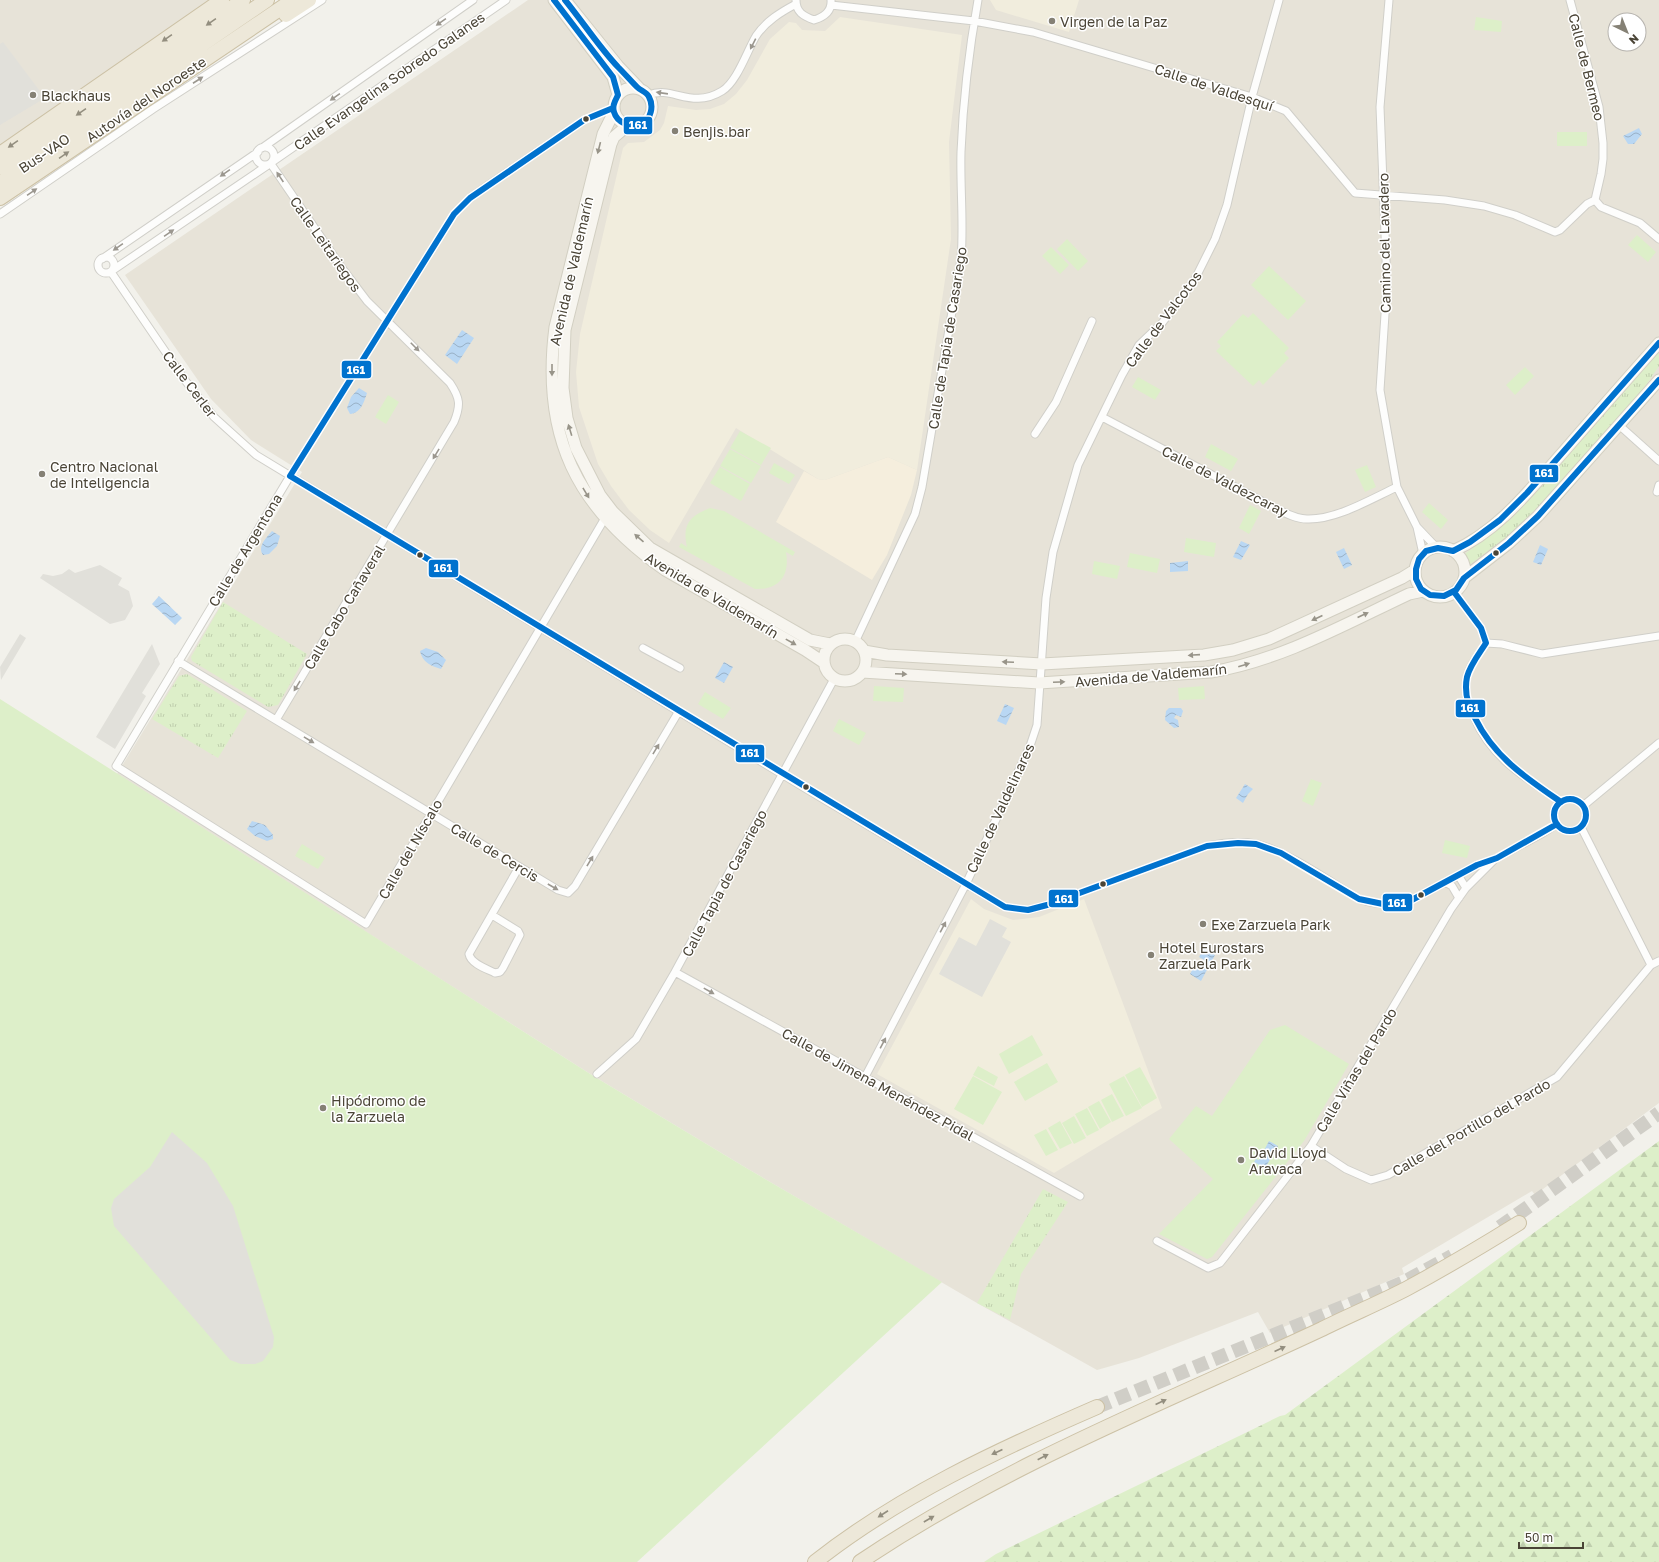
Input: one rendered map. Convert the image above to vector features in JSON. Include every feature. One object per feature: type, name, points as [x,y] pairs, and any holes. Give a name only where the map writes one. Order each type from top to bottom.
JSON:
[{"type":"highway","points":[[0,154],[222,0]]},
{"type":"highway","name":"Autovía del Noroeste","points":[[0,167],[243,0]]},
{"type":"highway","name":"Bus-VAO","points":[[0,183],[267,0]]},
{"type":"highway","name":"Autovía del Noroeste","points":[[0,198],[293,0]]},
{"type":"highway","points":[[224,47],[246,41],[309,0]]},
{"type":"highway","points":[[860,1562],[903,1534],[978,1491],[1060,1449],[1405,1290],[1464,1258],[1519,1223]]},
{"type":"highway","points":[[816,1562],[846,1538],[909,1497],[973,1463],[1097,1408]]},
{"type":"highway","points":[[870,1562],[903,1534]]},
{"type":"street","points":[[0,214],[152,109],[322,0]]},
{"type":"street","name":"Calle Evangelina Sobredo Galanes","points":[[102,258],[260,150],[473,0]]},
{"type":"street","name":"Calle Evangelina Sobredo Galanes","points":[[112,271],[506,0]]},
{"type":"street","points":[[554,0],[613,77],[618,95]]},
{"type":"street","points":[[565,0],[572,4],[618,66],[639,88],[649,95],[652,106],[650,115],[645,122],[636,126],[627,126],[618,120],[613,110],[614,101],[618,95],[627,88],[639,88]]},
{"type":"street","points":[[974,21],[978,0]]},
{"type":"street","name":"Calle de Valcotos","points":[[1039,683],[1042,664],[1046,598],[1053,552],[1078,465],[1122,375],[1139,346],[1162,323],[1194,281],[1215,239],[1228,205],[1252,97],[1279,0]]},
{"type":"street","name":"Camino del Lavadero","points":[[1389,0],[1380,107],[1387,284],[1380,390],[1397,487],[1417,527],[1423,554]]},
{"type":"street","name":"Calle de Bermeo","points":[[1570,0],[1599,107],[1603,143],[1603,159],[1595,200]]},
{"type":"street","points":[[649,95],[657,92],[694,100],[709,98],[724,90],[734,78],[756,36],[777,14],[796,2],[800,13],[814,20],[826,14],[831,3]]},
{"type":"street","name":"Calle de Valdesquí","points":[[831,3],[974,21],[1033,32],[1252,97],[1286,111],[1355,193],[1445,200],[1484,206],[1515,215],[1555,232],[1560,230],[1587,204],[1595,200]]},
{"type":"street","name":"Calle de Tapia de Casariego","points":[[855,642],[915,514],[922,487],[961,259],[963,236],[961,153],[974,21]]},
{"type":"street","name":"Calle de Argentona","points":[[116,766],[290,476],[386,320],[454,214],[470,198],[584,120],[613,110]]},
{"type":"street","name":"Avenida de Valdemarín","points":[[613,110],[601,141],[556,327],[552,357],[552,389],[557,422],[566,453],[577,478],[591,502],[625,540],[665,570],[805,650],[823,662]]},
{"type":"street","name":"Avenida de Valdemarín","points":[[627,126],[614,137],[611,144],[565,330],[563,388],[567,418],[576,448],[604,501],[632,532],[650,548],[810,640],[830,644]]},
{"type":"street","points":[[268,148],[272,151],[274,156],[270,163],[263,165],[258,162],[256,157],[260,150],[268,148]]},
{"type":"street","name":"Calle Leitariegos","points":[[270,163],[342,268],[367,300],[386,320]]},
{"type":"street","points":[[1595,200],[1601,207],[1640,223],[1659,239]]},
{"type":"street","points":[[108,257],[113,261],[114,267],[112,271],[105,273],[99,270],[98,264],[102,258],[108,257]]},
{"type":"street","name":"Calle Cerler","points":[[112,271],[184,379],[214,417],[256,455],[540,628],[1005,907],[1028,910],[1047,905],[1207,846],[1226,842],[1255,844],[1268,848],[1286,856],[1359,899],[1372,904],[1396,905],[1408,902],[1477,865],[1497,858]]},
{"type":"street","name":"Calle Cabo Cañaveral","points":[[276,720],[454,422],[459,409],[458,394],[450,383],[386,320]]},
{"type":"street","points":[[1035,434],[1056,402],[1092,321]]},
{"type":"street","points":[[1453,551],[1468,543],[1494,525],[1522,498],[1659,343]]},
{"type":"street","points":[[1649,392],[1659,374]]},
{"type":"street","points":[[1464,578],[1463,565],[1460,558],[1453,551],[1444,547],[1436,547],[1423,554],[1417,561],[1415,570],[1416,580],[1423,591],[1438,597],[1454,592],[1460,586],[1464,578],[1510,543],[1538,516],[1620,426],[1659,380]]},
{"type":"street","name":"Calle de Valdezcaray","points":[[1102,417],[1275,508],[1290,515],[1306,519],[1320,519],[1334,515],[1397,487]]},
{"type":"street","points":[[1620,426],[1659,461]]},
{"type":"street","name":"Calle del Níscalo","points":[[116,766],[366,924],[605,518]]},
{"type":"street","name":"Camino del Lavadero","points":[[1417,527],[1436,547]]},
{"type":"street","name":"Avenida de Valdemarín","points":[[864,651],[887,656],[1042,664],[1204,655],[1233,650],[1269,639],[1305,624],[1402,578],[1415,570]]},
{"type":"street","name":"Avenida de Valdemarín","points":[[862,672],[1039,683],[1210,672],[1236,668],[1283,653],[1409,594],[1423,591]]},
{"type":"street","points":[[1454,592],[1481,628],[1486,644]]},
{"type":"street","points":[[1486,644],[1502,644],[1529,652],[1542,654],[1659,636]]},
{"type":"street","points":[[844,639],[855,642],[864,651],[866,660],[862,672],[856,678],[846,682],[834,679],[828,674],[823,662],[825,653],[830,644],[844,639]]},
{"type":"street","points":[[1486,644],[1470,666],[1466,684],[1469,706],[1484,739],[1501,759],[1561,802]]},
{"type":"street","points":[[643,648],[680,668]]},
{"type":"street","name":"Calle de Cercis","points":[[178,661],[519,867],[558,890],[568,893],[575,886],[679,711]]},
{"type":"street","name":"Calle Tapia de Casariego","points":[[597,1074],[636,1038],[675,972],[834,679]]},
{"type":"street","name":"Calle de Valdelinares","points":[[865,1077],[966,884],[1030,746],[1037,725],[1039,683]]},
{"type":"street","points":[[1583,806],[1659,743]]},
{"type":"street","points":[[1569,799],[1574,800],[1583,806],[1586,814],[1581,827],[1571,831],[1561,828],[1557,824],[1555,813],[1561,802],[1569,799]]},
{"type":"street","points":[[1497,858],[1543,834],[1557,824]]},
{"type":"street","points":[[1581,827],[1651,965]]},
{"type":"street","name":"Calle Viñas del Pardo","points":[[1156,1241],[1201,1266],[1208,1268],[1214,1266],[1224,1258],[1311,1146],[1459,898],[1466,888],[1497,858]]},
{"type":"street","points":[[492,915],[518,931],[520,935],[503,968],[500,972],[495,973],[474,962],[470,959],[469,954],[519,867]]},
{"type":"street","points":[[1458,875],[1466,888]]},
{"type":"street","points":[[1446,882],[1452,886],[1459,898]]},
{"type":"street","name":"Calle del Portillo del Pardo","points":[[1311,1146],[1346,1169],[1371,1180],[1388,1175],[1557,1077],[1651,965],[1659,961]]},
{"type":"street","name":"Calle de Jimena Menéndez Pidal","points":[[675,972],[1080,1196]]},
{"type":"shaded area","points":[[0,0],[212,0],[0,146]]},
{"type":"shaded area","points":[[528,0],[1659,0],[1659,1103],[1535,1195],[1532,1191],[1402,1268],[1404,1274],[1270,1333],[1258,1312],[1139,1358],[1097,1370],[977,1303],[748,1169],[595,1077],[117,774],[302,472],[251,440],[211,399],[125,275]]},
{"type":"shaded area","name":"Virgen de la Paz","points":[[990,0],[1079,0],[1069,32],[996,10]]},
{"type":"shaded area","points":[[840,17],[962,35],[949,142],[951,239],[917,470],[888,457],[825,480],[818,479],[736,428],[669,543],[650,530],[629,510],[611,486],[598,464],[579,407],[576,372],[580,334],[623,148],[628,143],[644,142],[660,130],[664,123],[668,106],[696,110],[710,109],[724,104],[736,94],[747,80],[770,39],[789,22],[796,23],[802,30],[825,31]]},
{"type":"shaded area","points":[[3,42],[45,98],[0,125],[0,44]]},
{"type":"shaded area","points":[[888,457],[917,470],[911,495],[887,555],[872,580],[776,522],[804,471],[818,479],[825,480]]},
{"type":"shaded area","points":[[100,565],[122,578],[118,585],[129,591],[133,606],[125,620],[110,624],[40,578],[43,574],[53,576],[62,574],[69,569],[75,573]]},
{"type":"shaded area","points":[[20,634],[26,638],[1,680],[0,667]]},
{"type":"shaded area","points":[[152,644],[160,664],[142,693],[146,696],[115,749],[96,737]]},
{"type":"shaded area","points":[[971,899],[984,909],[1013,920],[1039,917],[1084,899],[1162,1108],[1054,1173],[877,1074]]},
{"type":"shaded area","points":[[990,919],[1007,928],[1002,937],[1011,942],[982,997],[939,974],[959,937],[976,946]]},
{"type":"shaded area","points":[[172,1132],[207,1163],[233,1206],[274,1337],[273,1347],[263,1361],[255,1364],[241,1364],[230,1360],[114,1226],[111,1208],[114,1199],[150,1167]]},
{"type":"green space","points":[[1476,17],[1502,21],[1501,32],[1474,30]]},
{"type":"green space","points":[[1557,132],[1587,132],[1587,146],[1557,146]]},
{"type":"green space","points":[[1637,235],[1656,252],[1648,262],[1628,245]]},
{"type":"green space","points":[[1067,239],[1088,261],[1078,271],[1057,249]]},
{"type":"green space","points":[[1051,247],[1069,265],[1060,274],[1042,256]]},
{"type":"green space","points":[[1269,266],[1306,301],[1288,320],[1251,285]]},
{"type":"green space","points":[[1253,313],[1289,348],[1284,353],[1289,358],[1263,385],[1259,380],[1253,386],[1216,351],[1221,346],[1217,342],[1243,314],[1248,318]]},
{"type":"green space","points":[[1659,351],[1659,366],[1642,391],[1535,510],[1508,536],[1468,566],[1462,556],[1500,527],[1526,502]]},
{"type":"green space","points":[[1525,367],[1534,376],[1515,395],[1506,385]]},
{"type":"green space","points":[[1138,377],[1161,390],[1155,400],[1132,387]]},
{"type":"green space","points":[[388,395],[399,402],[386,424],[375,417]]},
{"type":"green space","points":[[740,431],[771,448],[761,465],[730,448]]},
{"type":"green space","points":[[1211,444],[1238,459],[1231,471],[1205,457]]},
{"type":"green space","points":[[730,449],[761,466],[751,483],[720,466]]},
{"type":"green space","points":[[774,463],[795,475],[789,484],[769,473]]},
{"type":"green space","points":[[1367,465],[1376,487],[1365,492],[1355,470]]},
{"type":"green space","points":[[720,467],[750,484],[741,501],[710,483]]},
{"type":"green space","points":[[1429,503],[1448,520],[1441,529],[1422,512]]},
{"type":"green space","points":[[1250,505],[1261,511],[1249,534],[1239,528]]},
{"type":"green space","points":[[710,508],[724,511],[795,552],[793,556],[786,552],[787,560],[785,574],[777,584],[764,589],[755,589],[679,547],[681,543],[687,547],[687,527],[692,518]]},
{"type":"green space","points":[[1186,538],[1216,543],[1214,557],[1184,552]]},
{"type":"green space","points":[[1130,553],[1160,559],[1157,573],[1127,567]]},
{"type":"green space","points":[[1094,561],[1120,566],[1117,579],[1092,574]]},
{"type":"green space","points":[[223,602],[307,654],[278,705],[268,707],[192,661],[191,657]]},
{"type":"green space","points":[[187,674],[247,711],[218,758],[152,719],[179,676]]},
{"type":"green space","points":[[874,686],[904,688],[903,702],[873,701]]},
{"type":"green space","points":[[1204,686],[1205,699],[1179,700],[1178,688]]},
{"type":"green space","points":[[705,692],[731,708],[723,719],[698,704]]},
{"type":"green space","name":"Hipódromo de la Zarzuela","points":[[0,699],[595,1077],[748,1169],[942,1282],[637,1562],[0,1562]]},
{"type":"green space","points":[[839,719],[866,733],[859,745],[833,731]]},
{"type":"green space","points":[[1311,779],[1322,783],[1313,806],[1302,801]]},
{"type":"green space","points":[[1445,840],[1470,846],[1467,858],[1442,853]]},
{"type":"green space","points":[[302,844],[325,858],[318,869],[295,856]]},
{"type":"green space","name":"David Lloyd Aravaca","points":[[1285,1025],[1349,1064],[1304,1141],[1212,1257],[1207,1259],[1159,1234],[1213,1179],[1169,1139],[1196,1106],[1212,1116],[1270,1030]]},
{"type":"green space","points":[[1032,1035],[1043,1055],[1009,1074],[999,1054]]},
{"type":"green space","points":[[1047,1063],[1058,1082],[1025,1101],[1014,1082]]},
{"type":"green space","points":[[978,1066],[998,1077],[994,1086],[973,1075]]},
{"type":"green space","points":[[1140,1067],[1157,1098],[1142,1107],[1125,1075]]},
{"type":"green space","points":[[973,1076],[1002,1092],[983,1125],[954,1109]]},
{"type":"green space","points":[[1124,1076],[1142,1108],[1126,1116],[1109,1084]]},
{"type":"green space","points":[[1112,1094],[1124,1116],[1112,1122],[1101,1100]]},
{"type":"green space","points":[[1099,1101],[1111,1122],[1100,1129],[1088,1107]]},
{"type":"green space","points":[[1087,1108],[1099,1130],[1087,1136],[1075,1114]]},
{"type":"green space","points":[[1074,1116],[1086,1138],[1074,1144],[1062,1123]]},
{"type":"green space","points":[[1060,1121],[1072,1143],[1060,1149],[1048,1128]]},
{"type":"green space","points":[[1046,1129],[1058,1150],[1046,1156],[1034,1135]]},
{"type":"green space","points":[[1659,1141],[1659,1562],[984,1562],[996,1554],[1280,1416],[1285,1415]]},
{"type":"green space","points":[[1043,1189],[1068,1202],[1021,1274],[1010,1320],[977,1303]]},
{"type":"water","points":[[1639,128],[1642,134],[1634,144],[1628,144],[1623,136]]},
{"type":"water","points":[[462,330],[474,338],[457,364],[445,355]]},
{"type":"water","points":[[359,388],[367,393],[366,396],[357,412],[350,414],[347,408],[351,397]]},
{"type":"water","points":[[272,531],[280,536],[277,546],[269,554],[263,555],[261,552],[262,546]]},
{"type":"water","points":[[1241,541],[1250,545],[1241,560],[1233,557]]},
{"type":"water","points":[[1540,545],[1548,549],[1541,565],[1533,562]]},
{"type":"water","points":[[1344,548],[1352,565],[1344,569],[1336,552]]},
{"type":"water","points":[[1188,561],[1188,571],[1170,572],[1170,563]]},
{"type":"water","points":[[159,596],[182,618],[175,625],[152,604]]},
{"type":"water","points":[[426,648],[438,652],[446,660],[441,669],[430,665],[425,661],[420,651]]},
{"type":"water","points":[[724,662],[733,667],[724,683],[715,678]]},
{"type":"water","points":[[1005,704],[1014,708],[1006,725],[997,721]]},
{"type":"water","points":[[1169,708],[1181,708],[1183,711],[1181,717],[1176,715],[1174,718],[1178,720],[1179,727],[1174,728],[1165,720],[1166,711]]},
{"type":"water","points":[[1245,784],[1253,789],[1243,803],[1236,798]]},
{"type":"water","points":[[252,821],[265,825],[273,835],[273,839],[267,841],[255,836],[247,829]]},
{"type":"water","points":[[1204,949],[1215,955],[1201,981],[1190,974],[1197,961],[1206,966],[1208,962],[1199,957]]},
{"type":"water","points":[[1269,1141],[1278,1146],[1265,1168],[1254,1162],[1256,1159],[1259,1160]]},
{"type":"tunnel","points":[[1500,1227],[1659,1113]]},
{"type":"tunnel","points":[[1097,1407],[1402,1283],[1452,1256]]},
{"type":"transit line","name":"161","points":[[554,0],[613,77],[618,95],[613,108],[618,119],[625,124],[634,126],[642,124],[648,119],[651,112],[651,101],[648,95],[637,87],[611,59],[565,0]]},
{"type":"transit line","name":"161","points":[[290,476],[454,214],[470,198],[584,120],[613,108]]},
{"type":"transit line","name":"161","points":[[1659,343],[1527,493],[1500,520],[1470,542],[1453,551],[1438,548],[1426,551],[1419,559],[1416,569],[1416,579],[1421,589],[1430,595],[1444,596],[1456,590],[1464,578],[1509,543],[1538,516],[1659,380]]},
{"type":"transit line","name":"161","points":[[290,476],[1005,907],[1028,910],[1047,905],[1207,846],[1238,843],[1256,844],[1281,853],[1359,899],[1383,904],[1408,902],[1477,865],[1497,858],[1557,824]]},
{"type":"transit line","name":"161","points":[[1454,592],[1481,628],[1486,643],[1472,664],[1467,677],[1466,693],[1473,713],[1483,732],[1501,755],[1523,775],[1561,802]]},
{"type":"transit line","name":"161","points":[[1570,799],[1581,804],[1586,815],[1581,826],[1570,831],[1559,826],[1554,815],[1559,804],[1570,799]]},
{"type":"place","name":"Virgen de la Paz","points":[[1052,21]]},
{"type":"place","name":"Blackhaus","points":[[33,95]]},
{"type":"place","name":"Benjis.bar","points":[[675,131]]},
{"type":"place","name":"Centro Nacional de Inteligencia","points":[[42,474]]},
{"type":"place","name":"Exe Zarzuela Park","points":[[1203,924]]},
{"type":"place","name":"Hotel Eurostars Zarzuela Park","points":[[1151,955]]},
{"type":"place","name":"Hipódromo de la Zarzuela","points":[[323,1108]]},
{"type":"place","name":"David Lloyd Aravaca","points":[[1241,1160]]}]
